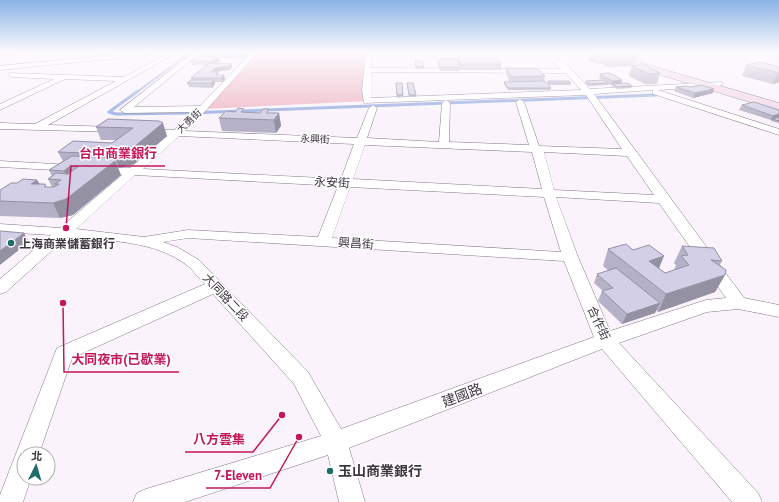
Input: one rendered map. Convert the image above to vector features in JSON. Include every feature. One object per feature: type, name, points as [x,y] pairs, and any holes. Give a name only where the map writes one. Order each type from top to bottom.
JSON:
[{"type":"main road","points":[[681,75],[779,102]]},
{"type":"main road","points":[[714,85],[779,108]]},
{"type":"street","points":[[46,75],[125,78]]},
{"type":"street","points":[[36,127],[130,75]]},
{"type":"street","points":[[169,75],[125,110],[200,112]]},
{"type":"street","name":"大勇街","points":[[0,288],[130,172],[177,133],[200,112],[234,75]]},
{"type":"street","points":[[324,241],[346,183],[370,104],[366,90],[367,75]]},
{"type":"street","points":[[572,75],[590,95],[663,200],[738,303]]},
{"type":"street","points":[[0,107],[65,76]]},
{"type":"street","points":[[370,104],[590,95],[645,89],[714,85]]},
{"type":"street","points":[[645,89],[779,132]]},
{"type":"street","points":[[0,95],[22,96]]},
{"type":"street","name":"合作街","points":[[520,102],[535,148],[538,152],[549,194],[570,257],[605,340],[749,502]]},
{"type":"street","points":[[444,144],[446,103]]},
{"type":"street","name":"永興街","points":[[0,126],[630,153]]},
{"type":"street","name":"永安街","points":[[0,164],[663,200]]},
{"type":"street","name":"大同路二段","points":[[0,228],[63,232],[141,240],[172,250],[194,263],[301,378],[336,442],[352,502]]},
{"type":"street","name":"興昌街","points":[[141,240],[188,234],[570,257]]},
{"type":"street","points":[[30,446],[64,353],[216,286]]},
{"type":"street","name":"建國路","points":[[146,502],[336,442],[605,340],[706,306],[738,303],[779,311]]},
{"type":"street","points":[[10,502],[16,485]]},
{"type":"shaded area","points":[[233,75],[368,75],[367,101],[202,109]]},
{"type":"building","points":[[194,75],[224,75],[221,78],[191,78]]},
{"type":"building","points":[[511,75],[545,76],[512,77]]},
{"type":"building","points":[[602,75],[614,75],[622,80],[612,81]]},
{"type":"building","points":[[191,80],[214,80],[211,83],[187,83]]},
{"type":"building","points":[[604,80],[609,83],[588,84],[586,81]]},
{"type":"building","points":[[545,81],[551,88],[508,88],[504,82]]},
{"type":"building","points":[[548,81],[569,81],[571,83],[550,83]]},
{"type":"building","points":[[396,83],[402,83],[403,95],[397,95]]},
{"type":"building","points":[[407,83],[413,83],[416,95],[409,95]]},
{"type":"building","points":[[627,83],[632,86],[617,87],[613,84]]},
{"type":"building","points":[[701,85],[714,89],[695,93],[676,87],[691,87]]},
{"type":"building","points":[[754,102],[779,110],[779,114],[773,116],[742,105]]},
{"type":"building","points":[[238,108],[244,109],[241,112],[260,113],[263,109],[269,109],[266,113],[279,113],[274,120],[219,118],[226,111],[235,112]]},
{"type":"building","points":[[779,117],[779,121],[772,119]]},
{"type":"building","points":[[108,119],[159,121],[163,123],[129,151],[114,154],[58,152],[73,141],[112,143],[133,128],[96,127]]},
{"type":"building","points":[[72,156],[113,158],[115,161],[66,199],[53,203],[0,201],[0,190],[11,183],[17,183],[23,179],[37,180],[31,184],[45,184],[45,187],[54,187],[59,184],[55,184],[61,180],[48,179],[56,173],[68,174],[79,166],[70,166],[64,171],[49,170]]},
{"type":"building","points":[[0,231],[24,233],[0,251]]},
{"type":"building","points":[[626,244],[633,250],[649,245],[664,256],[649,261],[665,273],[689,265],[681,256],[688,255],[682,246],[714,248],[722,261],[711,260],[726,270],[725,275],[666,294],[608,249]]},
{"type":"building","points":[[616,268],[660,303],[627,314],[602,291],[613,288],[597,274]]},
{"type":"waterway","points":[[137,92],[159,75]]},
{"type":"waterway","points":[[138,91],[109,112],[116,114],[188,113],[656,95]]},
{"type":"place","name":"台中商業銀行","points":[[66,228]]},
{"type":"place","name":"上海商業儲蓄銀行","points":[[11,243]]},
{"type":"place","name":"大同夜市(已歇業)","points":[[63,303]]},
{"type":"place","name":"八方雲集","points":[[282,415]]},
{"type":"place","name":"7-Eleven","points":[[299,437]]},
{"type":"place","name":"玉山商業銀行","points":[[330,471]]}]
